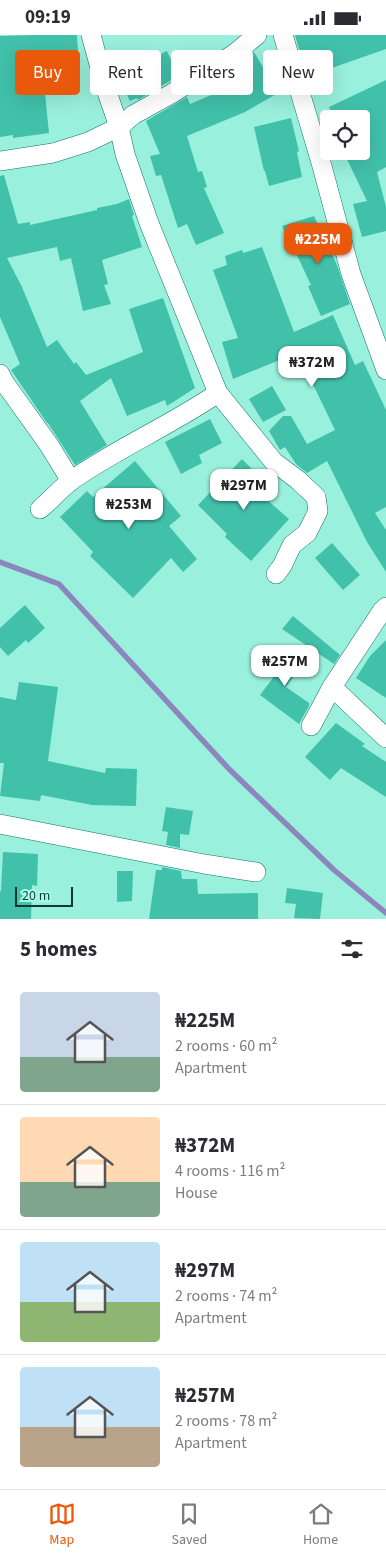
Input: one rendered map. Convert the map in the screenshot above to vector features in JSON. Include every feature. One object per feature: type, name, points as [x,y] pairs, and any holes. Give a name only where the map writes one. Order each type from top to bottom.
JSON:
[{"type":"street","points":[[91,35],[119,127],[125,154],[149,223],[218,393],[274,462],[298,480],[316,497],[318,511],[307,533],[292,545],[276,575]]},
{"type":"street","points":[[0,161],[53,153],[88,142],[119,127],[133,115],[171,94],[234,54],[257,35]]},
{"type":"street","points":[[283,35],[322,166],[351,274],[386,370]]},
{"type":"street","points":[[0,374],[49,445],[71,481]]},
{"type":"street","points":[[40,509],[71,481],[218,393]]},
{"type":"street","points":[[311,726],[332,687],[386,607]]},
{"type":"street","points":[[332,687],[386,738]]},
{"type":"street","points":[[0,824],[204,864],[256,872]]},
{"type":"building","points":[[77,35],[78,50],[15,50],[15,95],[45,95],[49,133],[13,138],[13,135],[0,137],[0,36]]},
{"type":"building","points":[[295,35],[386,35],[386,49],[333,68],[333,50],[299,50]]},
{"type":"building","points":[[167,51],[171,60],[171,80],[161,86],[161,54]]},
{"type":"building","points":[[253,53],[263,67],[263,95],[275,95],[245,112],[187,136],[198,172],[202,171],[207,187],[204,188],[224,233],[196,245],[187,224],[178,228],[161,175],[156,176],[150,156],[160,154],[146,121],[187,97],[190,104],[211,95],[253,95]]},
{"type":"building","points":[[386,80],[386,167],[377,172],[386,207],[386,231],[362,237],[353,204],[367,201],[347,160],[370,160],[370,110],[330,110],[329,107]]},
{"type":"building","points":[[127,95],[146,95],[138,100],[137,98],[130,101]]},
{"type":"building","points":[[291,118],[299,151],[297,152],[302,177],[269,186],[254,127]]},
{"type":"building","points":[[4,175],[18,224],[30,222],[30,225],[97,210],[97,208],[117,204],[129,199],[134,215],[132,216],[142,247],[102,260],[108,284],[104,285],[111,304],[83,311],[71,258],[60,261],[57,247],[7,258],[22,287],[47,347],[57,340],[74,364],[76,362],[86,375],[143,352],[129,309],[163,298],[195,388],[167,406],[165,400],[127,416],[111,378],[80,401],[107,445],[75,465],[11,370],[20,364],[0,317],[0,176]]},
{"type":"building","points":[[314,216],[337,265],[350,304],[321,316],[308,286],[311,285],[282,226]]},
{"type":"building","points":[[262,247],[294,332],[333,315],[355,365],[363,361],[386,410],[386,507],[375,513],[386,530],[386,572],[367,542],[327,461],[307,473],[296,464],[285,447],[280,450],[269,431],[283,416],[291,416],[307,444],[335,430],[307,372],[290,377],[282,359],[233,379],[222,342],[238,338],[213,270],[227,265],[225,256],[242,250],[243,253]]},
{"type":"building","points":[[272,386],[286,410],[263,422],[249,399]]},
{"type":"building","points":[[210,419],[222,443],[199,455],[202,463],[181,474],[165,442]]},
{"type":"building","points":[[242,459],[266,483],[257,491],[289,519],[251,561],[225,537],[227,534],[198,505]]},
{"type":"building","points":[[135,461],[181,516],[169,526],[197,559],[183,572],[171,558],[133,598],[90,556],[93,552],[60,517],[87,491],[93,497]]},
{"type":"building","points":[[332,543],[360,575],[343,590],[315,558]]},
{"type":"building","points":[[25,605],[45,628],[28,643],[26,640],[8,656],[0,647],[0,628]]},
{"type":"building","points":[[293,616],[340,655],[334,664],[282,629]]},
{"type":"building","points":[[386,640],[386,698],[356,678],[370,656]]},
{"type":"building","points":[[283,647],[302,665],[286,687],[309,703],[299,724],[260,695],[273,678],[265,671]]},
{"type":"building","points":[[19,682],[58,687],[48,761],[105,773],[106,768],[137,769],[136,806],[92,805],[41,795],[40,801],[0,796],[4,763],[0,763],[0,697],[16,700]]},
{"type":"building","points":[[336,723],[365,744],[362,746],[386,762],[386,797],[341,768],[330,780],[305,757]]},
{"type":"building","points":[[166,807],[193,811],[189,835],[180,834],[180,848],[166,845],[168,832],[162,831]]},
{"type":"building","points":[[3,852],[38,854],[37,886],[32,885],[31,919],[0,919]]},
{"type":"building","points":[[162,867],[181,871],[182,879],[197,879],[198,894],[258,893],[258,919],[149,919],[156,870],[162,870]]},
{"type":"building","points":[[117,871],[133,871],[132,901],[117,902]]},
{"type":"building","points":[[287,888],[323,893],[320,919],[294,918],[296,904],[285,903]]},
{"type":"waterway","points":[[0,562],[59,584],[229,769],[334,870],[386,913]]}]
